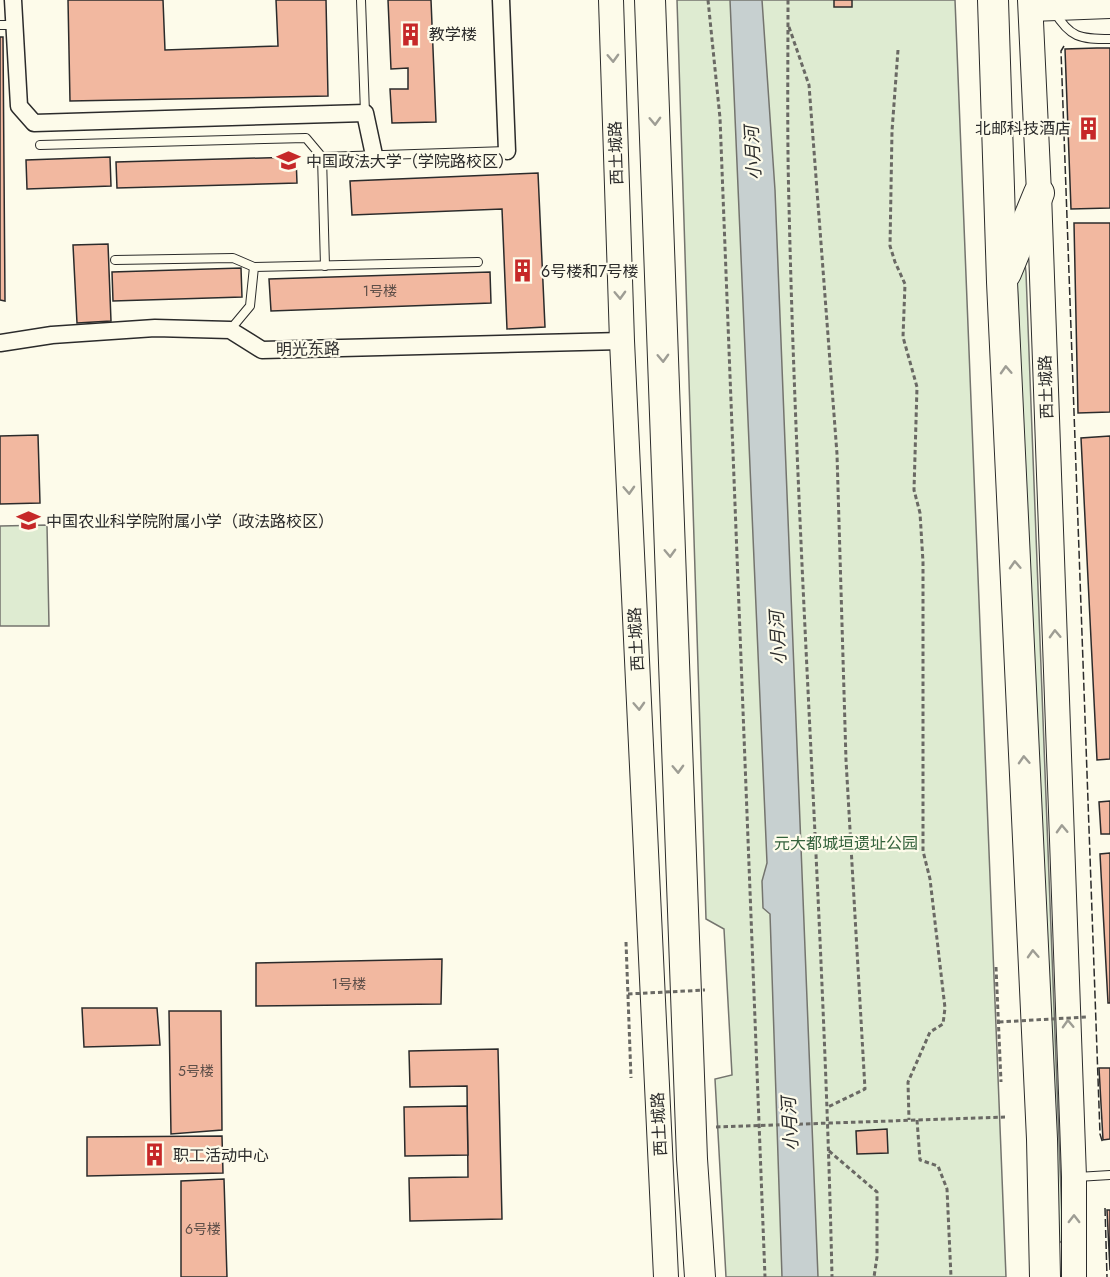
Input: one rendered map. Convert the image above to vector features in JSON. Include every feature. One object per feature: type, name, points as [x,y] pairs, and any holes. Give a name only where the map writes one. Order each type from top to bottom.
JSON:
[{"type":"highway","points":[[650,0],[692,1159],[700,1277]]},
{"type":"highway","points":[[993,0],[1002,282],[1042,1139],[1045,1277]]},
{"type":"highway","points":[[1002,282],[1039,193]]},
{"type":"highway","points":[[1042,1139],[1054,1277]]},
{"type":"highway","points":[[680,1277],[692,1159]]},
{"type":"street","points":[[13,0],[7,25],[19,106],[34,123],[364,113],[374,155]]},
{"type":"street","points":[[501,0],[507,151]]},
{"type":"street","name":"西土城路","points":[[611,0],[622,341],[666,1277]]},
{"type":"street","points":[[1038,6],[1110,6]]},
{"type":"street","name":"西土城路","points":[[1038,6],[1039,193],[1074,1177],[1074,1277]]},
{"type":"street","points":[[0,343],[52,335],[155,328],[230,330]]},
{"type":"street","name":"明光东路","points":[[230,330],[262,350],[622,341]]},
{"type":"lane","points":[[361,0],[364,113]]},
{"type":"lane","points":[[1038,6],[1066,30],[1086,39],[1110,39]]},
{"type":"lane","points":[[40,145],[306,138],[322,157],[325,266]]},
{"type":"lane","points":[[322,157],[507,151]]},
{"type":"lane","points":[[115,260],[233,258],[254,267],[478,262]]},
{"type":"lane","points":[[230,330],[250,306],[254,267]]},
{"type":"lane","points":[[1074,1177],[1110,1175]]},
{"type":"path","points":[[708,0],[720,118],[765,1277]]},
{"type":"path","points":[[788,0],[789,205],[805,633],[829,1123],[832,1277]]},
{"type":"path","points":[[788,24],[809,85],[837,454],[846,760],[864,1089],[828,1107]]},
{"type":"path","points":[[898,50],[892,131],[890,246],[905,284],[903,337],[917,387],[914,490],[920,513],[923,562],[923,851],[930,879],[945,1008],[943,1024],[930,1032],[908,1082],[909,1120]]},
{"type":"path","points":[[626,942],[631,1078]]},
{"type":"path","points":[[996,967],[1001,1082]]},
{"type":"path","points":[[628,994],[705,990]]},
{"type":"path","points":[[999,1022],[1087,1017]]},
{"type":"path","points":[[709,1128],[1005,1117]]},
{"type":"path","points":[[917,1120],[920,1160],[938,1166],[947,1189],[951,1277]]},
{"type":"path","points":[[829,1151],[877,1192],[877,1257],[874,1277]]},
{"type":"green space","name":"元大都城垣遗址公园","points":[[677,0],[955,0],[1006,1277],[726,1277],[715,1079],[732,1075],[724,929],[706,919]]},
{"type":"green space","points":[[1023,245],[1026,273],[1063,1244],[1057,1239],[1054,1179],[1016,260]]},
{"type":"green space","points":[[47,525],[49,626],[0,626],[0,526]]},
{"type":"water","name":"小月河","points":[[730,0],[762,0],[775,190],[818,1277],[782,1277],[770,914],[763,908],[762,881],[767,863]]},
{"type":"building","points":[[68,0],[163,0],[165,50],[278,46],[276,0],[326,0],[328,96],[70,101]]},
{"type":"building","name":"教学楼","points":[[388,0],[431,0],[436,122],[392,123],[390,89],[408,89],[408,68],[391,69]]},
{"type":"building","points":[[834,0],[852,0],[852,7],[834,7]]},
{"type":"building","points":[[0,37],[3,37],[5,301],[0,300]]},
{"type":"building","name":"北邮科技酒店","points":[[1110,48],[1110,208],[1071,209],[1065,49]]},
{"type":"building","points":[[110,157],[111,186],[27,189],[26,160]]},
{"type":"building","points":[[296,157],[297,183],[117,188],[116,162]]},
{"type":"building","name":"6号楼和7号楼","points":[[538,173],[545,327],[507,329],[502,209],[352,215],[350,181]]},
{"type":"building","points":[[1074,223],[1110,223],[1110,412],[1078,413]]},
{"type":"building","points":[[108,244],[111,321],[77,323],[73,245]]},
{"type":"building","points":[[241,268],[242,297],[113,301],[112,272]]},
{"type":"building","points":[[490,272],[491,303],[271,311],[269,279]]},
{"type":"building","points":[[38,435],[40,503],[0,504],[0,436]]},
{"type":"building","points":[[1110,436],[1110,759],[1097,760],[1081,438]]},
{"type":"building","points":[[1110,801],[1110,834],[1101,834],[1099,802]]},
{"type":"building","points":[[1110,853],[1110,1003],[1108,1003],[1100,854]]},
{"type":"building","points":[[442,959],[441,1004],[256,1006],[256,963]]},
{"type":"building","points":[[82,1008],[157,1008],[160,1045],[84,1047]]},
{"type":"building","points":[[169,1011],[221,1011],[222,1130],[171,1134]]},
{"type":"building","points":[[498,1049],[502,1219],[410,1221],[409,1178],[468,1177],[467,1086],[410,1087],[409,1051]]},
{"type":"building","points":[[1099,1068],[1110,1068],[1110,1139],[1103,1140]]},
{"type":"building","points":[[467,1106],[468,1155],[405,1156],[404,1107]]},
{"type":"building","points":[[887,1129],[888,1153],[857,1154],[856,1131]]},
{"type":"building","name":"职工活动中心","points":[[222,1136],[223,1173],[87,1176],[87,1137]]},
{"type":"building","points":[[224,1179],[227,1277],[181,1277],[181,1181]]},
{"type":"building","points":[[1107,1210],[1110,1210],[1110,1270]]},
{"type":"fence","points":[[1064,46],[1061,51],[1100,1134],[1103,1144]]},
{"type":"fence","points":[[1105,1208],[1107,1277]]},
{"type":"place","name":"教学楼","points":[[411,34]]},
{"type":"place","name":"北邮科技酒店","points":[[1089,128]]},
{"type":"place","name":"中国政法大学（学院路校区）","points":[[288,161]]},
{"type":"place","name":"6号楼和7号楼","points":[[523,271]]},
{"type":"place","name":"中国农业科学院附属小学（政法路校区）","points":[[28,521]]},
{"type":"place","name":"职工活动中心","points":[[155,1155]]}]
